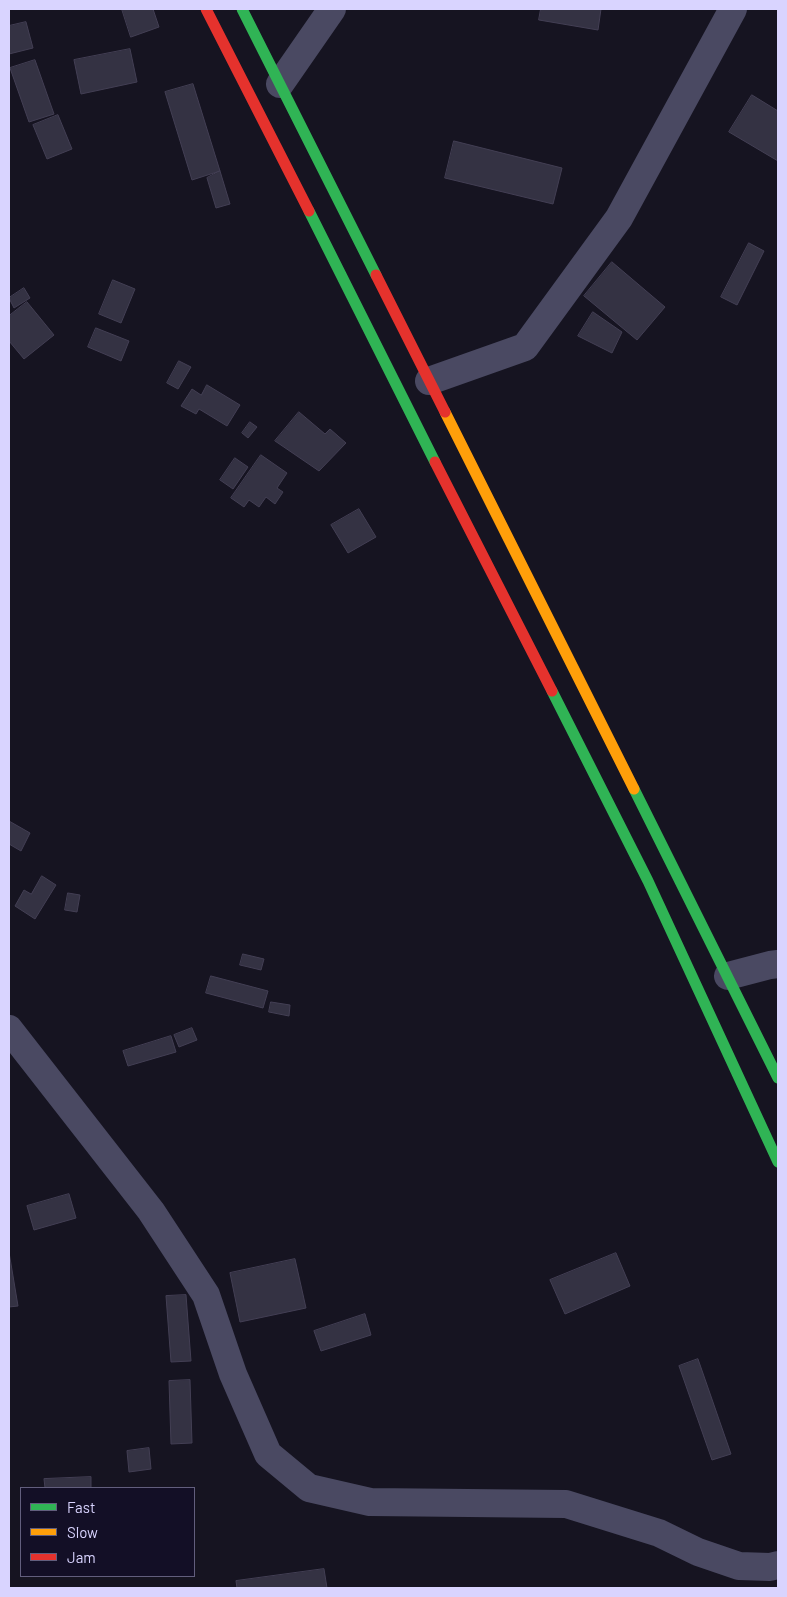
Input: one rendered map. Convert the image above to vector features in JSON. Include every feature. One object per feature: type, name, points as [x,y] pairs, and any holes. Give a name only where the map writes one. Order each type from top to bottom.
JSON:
[{"type":"main road","points":[[206,9],[605,762],[728,976],[778,1078]]},
{"type":"main road","points":[[242,9],[430,381],[605,762],[648,881],[778,1162]]},
{"type":"street","points":[[280,84],[332,9]]},
{"type":"street","points":[[430,381],[525,347],[618,218],[733,9]]},
{"type":"street","points":[[728,976],[778,964]]},
{"type":"street","points":[[9,1029],[151,1211],[206,1296],[232,1374],[268,1454],[309,1488],[370,1502],[566,1504],[659,1533],[698,1552],[739,1566],[770,1567],[778,1565]]},
{"type":"building","points":[[122,9],[153,9],[159,27],[131,37]]},
{"type":"building","points":[[541,9],[601,9],[598,30],[539,20]]},
{"type":"building","points":[[26,22],[33,48],[9,54],[9,26]]},
{"type":"building","points":[[130,49],[137,82],[81,94],[74,60]]},
{"type":"building","points":[[35,60],[54,114],[29,122],[10,68]]},
{"type":"building","points":[[193,84],[220,171],[192,180],[165,92]]},
{"type":"building","points":[[752,95],[778,111],[778,161],[729,132]]},
{"type":"building","points":[[58,115],[72,149],[47,159],[33,125]]},
{"type":"building","points":[[454,141],[562,168],[553,204],[445,178]]},
{"type":"building","points":[[220,171],[230,204],[216,208],[207,178]]},
{"type":"building","points":[[749,243],[764,251],[737,305],[721,297]]},
{"type":"building","points":[[612,262],[665,307],[637,340],[584,296]]},
{"type":"building","points":[[113,280],[135,289],[121,323],[99,314]]},
{"type":"building","points":[[24,288],[30,298],[14,308],[9,298]]},
{"type":"building","points":[[27,302],[54,335],[24,359],[9,341],[9,316]]},
{"type":"building","points":[[593,312],[622,332],[612,353],[578,336]]},
{"type":"building","points":[[96,328],[129,341],[121,361],[88,347]]},
{"type":"building","points":[[179,361],[191,367],[178,389],[167,383]]},
{"type":"building","points":[[207,385],[240,405],[227,426],[199,409],[196,414],[181,406],[192,389],[201,395]]},
{"type":"building","points":[[299,412],[325,434],[330,429],[346,443],[319,471],[275,441]]},
{"type":"building","points":[[250,422],[257,427],[248,438],[242,433]]},
{"type":"building","points":[[261,455],[287,473],[277,488],[283,492],[275,504],[266,497],[259,507],[249,500],[244,507],[231,498]]},
{"type":"building","points":[[235,458],[248,467],[233,489],[220,480]]},
{"type":"building","points":[[359,509],[376,537],[348,553],[331,525]]},
{"type":"building","points":[[9,821],[30,833],[21,851],[9,844]]},
{"type":"building","points":[[42,876],[56,885],[35,919],[15,906],[24,890],[31,894]]},
{"type":"building","points":[[68,893],[80,895],[77,912],[65,910]]},
{"type":"building","points":[[243,954],[264,959],[261,970],[240,965]]},
{"type":"building","points":[[211,976],[268,991],[263,1008],[206,993]]},
{"type":"building","points":[[271,1002],[290,1005],[289,1016],[269,1012]]},
{"type":"building","points":[[192,1028],[197,1040],[179,1047],[174,1035]]},
{"type":"building","points":[[171,1036],[176,1052],[128,1066],[123,1051]]},
{"type":"building","points":[[69,1194],[76,1218],[34,1230],[27,1206]]},
{"type":"building","points":[[9,1252],[18,1306],[9,1307]]},
{"type":"building","points":[[616,1253],[630,1286],[565,1314],[550,1280]]},
{"type":"building","points":[[295,1259],[306,1308],[240,1322],[230,1273]]},
{"type":"building","points":[[186,1295],[191,1361],[171,1362],[166,1296]]},
{"type":"building","points":[[365,1314],[371,1335],[321,1351],[314,1331]]},
{"type":"building","points":[[698,1359],[731,1454],[712,1460],[679,1366]]},
{"type":"building","points":[[190,1380],[192,1443],[171,1444],[169,1381]]},
{"type":"building","points":[[149,1448],[151,1469],[129,1472],[127,1451]]},
{"type":"building","points":[[91,1477],[91,1487],[45,1487],[44,1479]]},
{"type":"building","points":[[324,1569],[327,1588],[237,1588],[236,1581]]},
{"type":"traffic: fast","points":[[242,9],[376,275]]},
{"type":"traffic: fast","points":[[309,211],[435,462]]},
{"type":"traffic: fast","points":[[552,691],[648,881],[778,1162]]},
{"type":"traffic: fast","points":[[634,789],[778,1078]]},
{"type":"traffic: slow","points":[[445,412],[634,789]]},
{"type":"traffic: jam","points":[[206,9],[309,211]]},
{"type":"traffic: jam","points":[[376,275],[445,412]]},
{"type":"traffic: jam","points":[[435,462],[552,691]]}]
